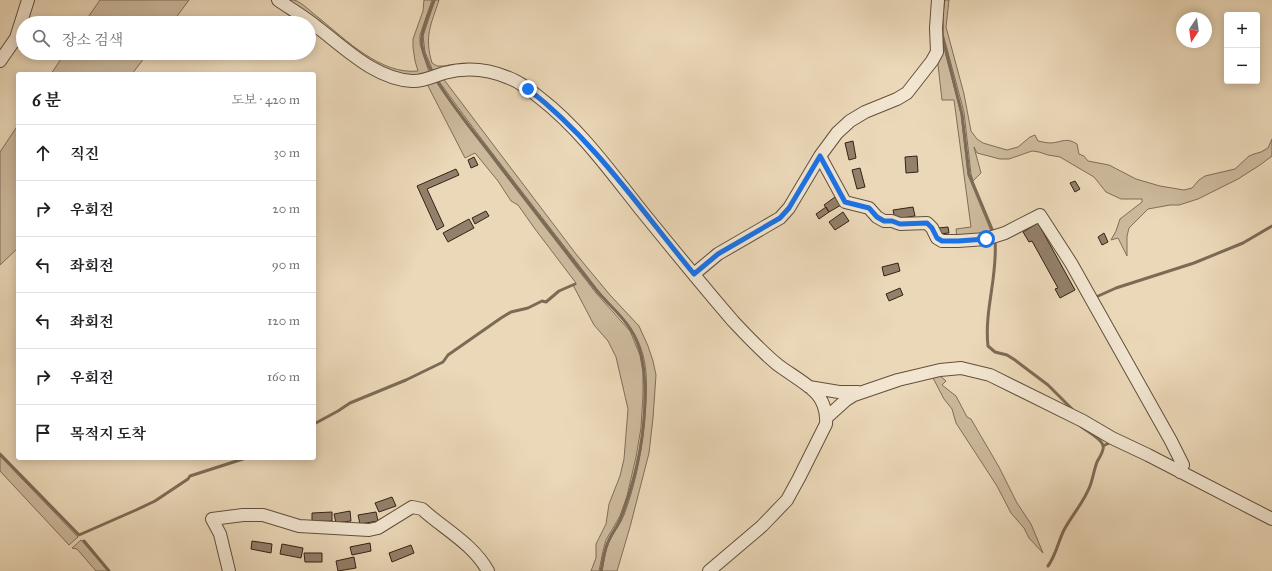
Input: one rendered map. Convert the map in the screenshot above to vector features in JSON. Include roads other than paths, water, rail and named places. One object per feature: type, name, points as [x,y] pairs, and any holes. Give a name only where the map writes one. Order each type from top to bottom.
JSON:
[{"type":"street","points":[[23,16],[28,0]]},
{"type":"street","points":[[278,0],[302,16]]},
{"type":"street","points":[[694,274],[718,254],[780,218],[789,208],[820,156],[837,133],[850,121],[907,93],[932,61],[937,52],[936,28],[938,0]]},
{"type":"street","points":[[316,26],[364,63],[388,76],[408,81],[415,81],[465,69],[490,72],[509,78],[528,89],[563,118],[609,169],[734,322],[757,346],[779,365],[814,391],[822,402],[826,424],[787,500],[762,526],[709,571]]},
{"type":"street","points":[[0,61],[16,38]]},
{"type":"street","points":[[820,156],[845,202],[869,208],[877,217],[884,221],[892,221],[900,224],[927,223],[932,228],[937,238],[942,241],[986,239],[1005,233],[1040,215],[1071,263],[1171,441],[1183,465],[1180,472]]},
{"type":"street","points":[[826,418],[846,400],[854,395],[898,380],[940,370],[962,368],[973,370],[990,375],[1083,420],[1112,438],[1272,519]]},
{"type":"street","points":[[808,387],[839,392],[864,392]]},
{"type":"street","points":[[229,571],[220,534],[212,519],[243,514],[263,516],[299,526],[369,530],[378,528],[412,507],[422,509],[473,550],[488,571]]},
{"type":"waterway","points":[[433,74],[424,55],[422,36],[434,0]]},
{"type":"waterway","points":[[942,22],[942,35],[962,114],[969,174],[994,234]]},
{"type":"waterway","points":[[436,79],[457,111],[572,259],[597,291],[619,314],[635,337],[641,352],[644,369],[645,409],[639,455],[632,486],[621,519],[607,545],[601,571]]},
{"type":"waterway","points":[[1097,300],[1096,297],[1116,288],[1194,263],[1243,243],[1272,226]]},
{"type":"waterway","points":[[995,240],[995,267],[987,333],[988,346],[995,352],[1007,355],[1015,360],[1048,385],[1072,409]]},
{"type":"waterway","points":[[316,423],[350,403],[406,380],[443,362],[448,355],[511,312],[528,308],[542,301],[546,302],[559,291],[575,284]]},
{"type":"waterway","points":[[1048,566],[1064,530],[1087,492],[1097,462],[1102,454],[1103,445],[1099,439],[1078,424]]},
{"type":"waterway","points":[[1103,446],[1111,442]]},
{"type":"waterway","points":[[0,454],[79,535],[155,501],[188,479],[190,476],[240,460]]},
{"type":"waterway","points":[[84,541],[109,571]]}]
